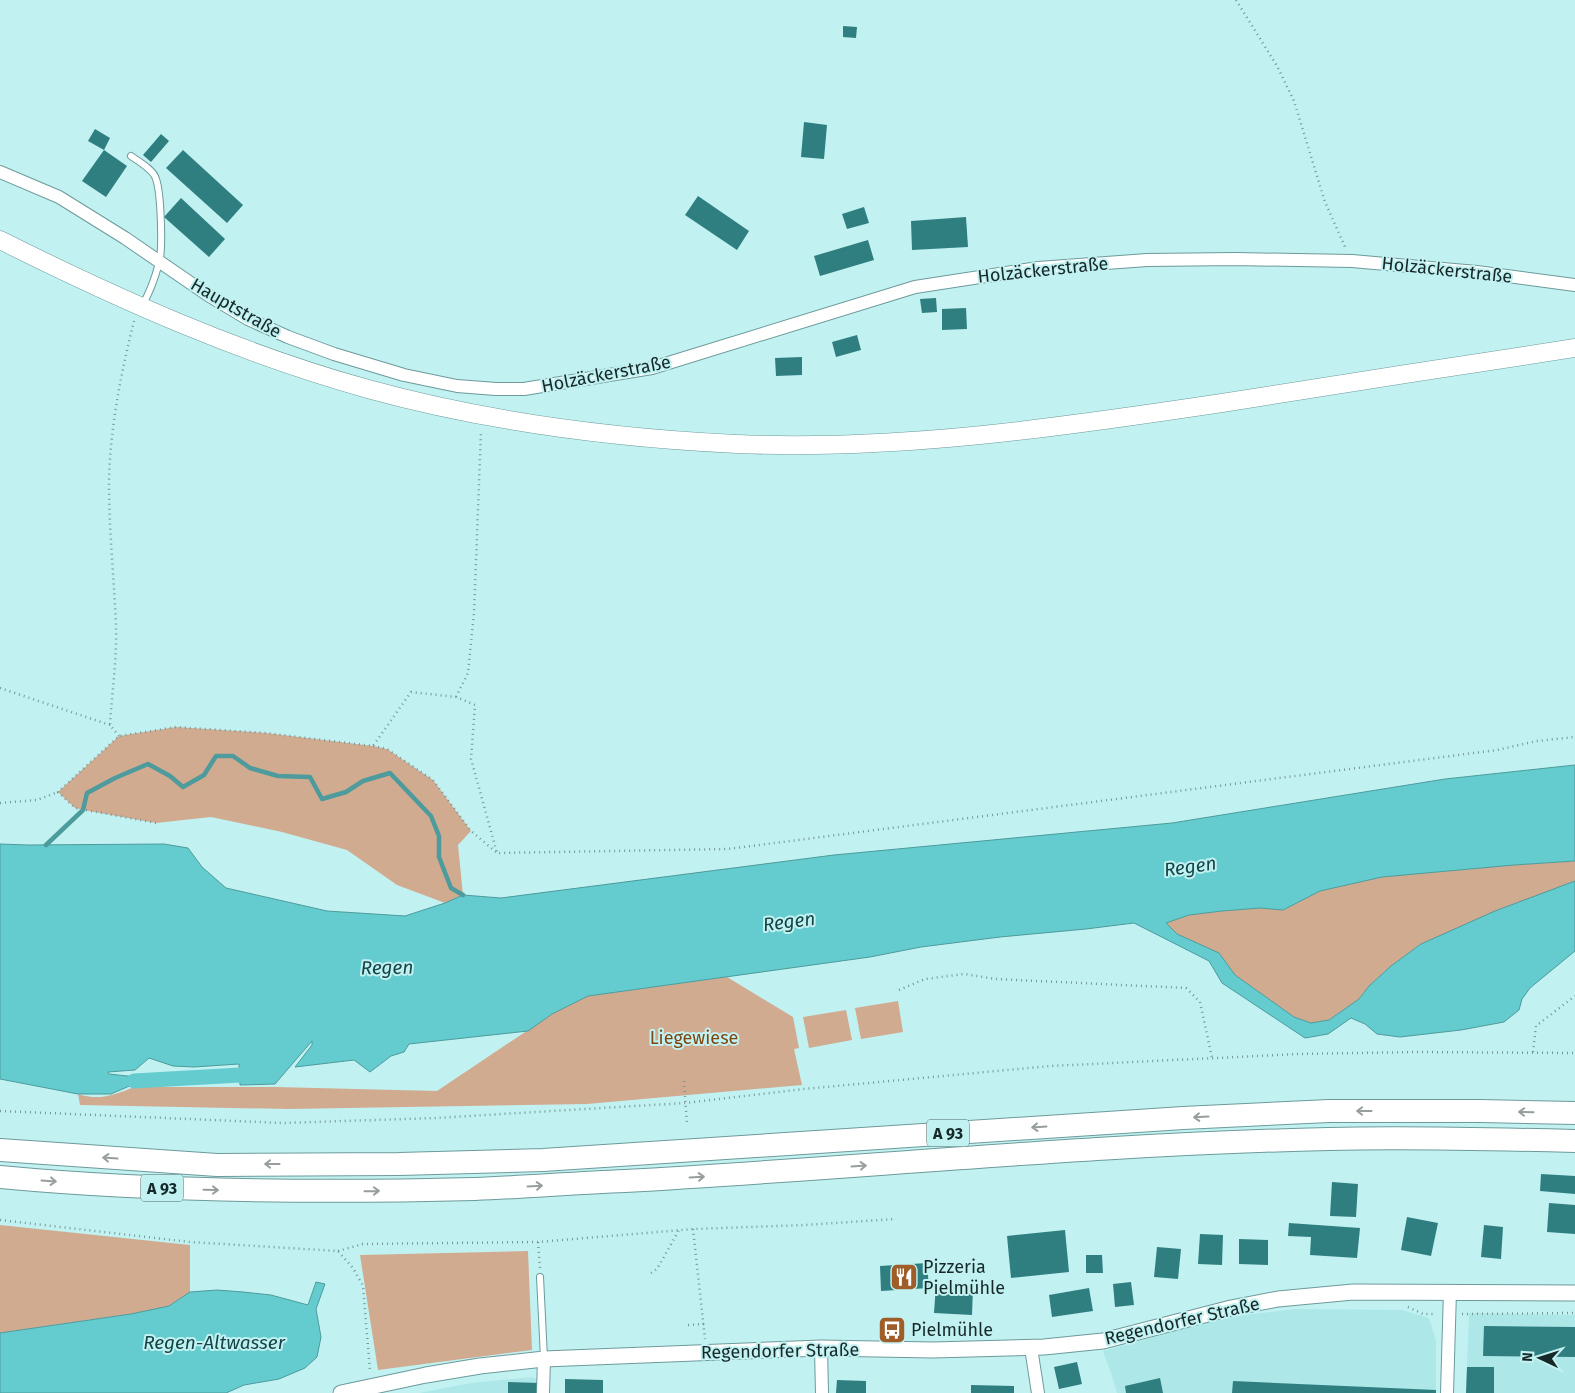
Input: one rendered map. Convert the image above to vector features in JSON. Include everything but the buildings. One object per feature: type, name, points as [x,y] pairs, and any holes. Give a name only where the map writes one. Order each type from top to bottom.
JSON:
[{"type":"highway","name":"A 93","points":[[0,1150],[217,1164],[399,1164],[553,1159],[1182,1118],[1329,1111],[1575,1113]]},
{"type":"highway","name":"A 93","points":[[0,1177],[205,1190],[324,1192],[479,1189],[770,1173],[978,1157],[1207,1144],[1331,1139],[1575,1141]]},
{"type":"main road","name":"Hauptstraße","points":[[0,240],[142,307],[234,344],[368,389],[479,414],[580,431],[670,440],[740,444],[812,444],[906,441],[1006,432],[1121,418],[1575,348]]},
{"type":"street","name":"Hauptstraße","points":[[0,172],[59,197],[248,319],[288,337],[334,354],[404,375],[457,386],[524,389]]},
{"type":"street","name":"Holzäckerstraße","points":[[524,389],[652,368],[915,287],[1038,268],[1147,260],[1352,261],[1477,272],[1575,285]]},
{"type":"street","name":"Regendorfer Straße","points":[[341,1393],[426,1375],[480,1366],[544,1359],[821,1348],[933,1350],[1031,1348],[1103,1341],[1230,1308],[1278,1299],[1353,1292],[1575,1293]]},
{"type":"street","points":[[1447,1393],[1450,1292]]},
{"type":"street","points":[[821,1348],[822,1393]]},
{"type":"street","points":[[1031,1348],[1038,1393]]},
{"type":"street","points":[[543,1393],[544,1359]]},
{"type":"lane","points":[[131,156],[143,164],[156,177],[160,208],[160,261],[150,292],[142,307]]},
{"type":"lane","points":[[540,1277],[544,1359]]},
{"type":"path","points":[[1236,0],[1277,66],[1294,101],[1325,202],[1352,261]]},
{"type":"path","points":[[110,725],[116,628],[110,534],[109,480],[116,414],[130,336],[134,320],[142,307]]},
{"type":"path","points":[[456,697],[468,673],[474,613],[479,414]]},
{"type":"path","points":[[0,688],[110,725],[119,736]]},
{"type":"path","points":[[373,746],[411,692],[456,697],[475,705],[471,759],[497,853]]},
{"type":"path","points":[[0,803],[37,800],[58,792],[119,736],[176,727],[266,733],[388,749],[433,780],[471,831],[497,853],[728,849],[1498,750],[1537,741],[1575,737]]},
{"type":"path","points":[[58,792],[75,808],[156,823]]},
{"type":"path","points":[[899,990],[925,979],[964,974],[996,979],[1186,988],[1200,1002],[1212,1058]]},
{"type":"path","points":[[1534,1052],[1536,1026],[1575,996]]},
{"type":"path","points":[[0,1111],[283,1123],[436,1118],[685,1104],[804,1089],[1050,1066],[1299,1054],[1415,1052],[1575,1053]]},
{"type":"path","points":[[684,1081],[686,1124]]},
{"type":"path","points":[[0,1220],[190,1242],[338,1252],[363,1244],[538,1242],[693,1229],[813,1225],[895,1219]]},
{"type":"path","points":[[693,1229],[706,1353]]},
{"type":"path","points":[[651,1273],[657,1269],[679,1230]]},
{"type":"path","points":[[538,1242],[540,1277]]},
{"type":"path","points":[[338,1252],[353,1268],[363,1286],[371,1387]]},
{"type":"path","points":[[1400,1306],[1423,1314],[1575,1313]]},
{"type":"path","points":[[688,1325],[704,1324]]},
{"type":"shaded area","points":[[1295,1309],[1402,1310],[1429,1318],[1436,1341],[1436,1393],[1117,1393],[1103,1351],[1228,1317]]},
{"type":"shaded area","points":[[1469,1313],[1575,1315],[1575,1393],[1466,1393]]},
{"type":"shaded area","points":[[533,1377],[538,1381],[538,1393],[419,1393],[471,1383]]},
{"type":"green space","points":[[176,727],[266,733],[387,749],[433,780],[471,831],[458,845],[463,895],[445,903],[397,885],[347,850],[282,832],[211,817],[156,823],[75,808],[58,792],[119,736]]},
{"type":"green space","points":[[1575,861],[1575,881],[1421,944],[1391,966],[1369,986],[1359,999],[1329,1020],[1311,1023],[1294,1017],[1235,975],[1219,953],[1177,934],[1166,923],[1189,915],[1222,911],[1260,908],[1283,910],[1320,891],[1382,877]]},
{"type":"green space","name":"Liegewiese","points":[[727,977],[793,1017],[799,1048],[794,1049],[802,1085],[587,1104],[288,1109],[80,1105],[78,1094],[100,1097],[134,1087],[276,1087],[437,1091],[552,1014],[588,996]]},
{"type":"green space","points":[[898,1001],[903,1032],[861,1039],[855,1008]]},
{"type":"green space","points":[[846,1010],[852,1040],[809,1048],[803,1017]]},
{"type":"green space","points":[[0,1225],[190,1245],[190,1292],[169,1306],[131,1314],[0,1333]]},
{"type":"green space","points":[[528,1251],[532,1350],[378,1370],[360,1255]]},
{"type":"water","name":"Regen","points":[[1575,765],[1575,861],[1382,877],[1320,891],[1283,910],[1260,908],[1222,911],[1189,915],[1166,923],[1177,934],[1219,953],[1235,975],[1294,1017],[1311,1023],[1329,1020],[1359,999],[1369,986],[1391,966],[1421,944],[1495,911],[1575,881],[1575,951],[1530,988],[1522,999],[1519,1010],[1504,1022],[1461,1030],[1400,1037],[1377,1034],[1365,1024],[1351,1018],[1328,1034],[1305,1038],[1222,983],[1209,961],[1134,923],[921,947],[870,957],[588,996],[552,1014],[528,1031],[409,1044],[404,1052],[391,1056],[370,1072],[354,1060],[295,1067],[312,1045],[312,1041],[275,1084],[240,1085],[239,1064],[194,1067],[173,1066],[149,1058],[135,1070],[108,1072],[109,1074],[137,1077],[134,1084],[111,1094],[78,1094],[0,1079],[0,844],[164,844],[188,848],[202,867],[226,888],[327,911],[405,916],[463,895],[501,898],[834,855],[1172,823],[1445,779]]},
{"type":"water","name":"Regen-Altwasser","points":[[316,1282],[325,1284],[316,1309],[321,1337],[317,1357],[305,1368],[279,1379],[244,1385],[226,1393],[0,1393],[0,1333],[131,1314],[169,1306],[190,1292],[217,1290],[271,1295],[308,1305]]},
{"type":"waterway","points":[[46,845],[83,810],[87,793],[115,778],[148,764],[170,776],[183,787],[204,775],[216,756],[233,756],[250,768],[278,776],[310,777],[322,799],[346,792],[363,781],[390,773],[431,816],[439,836],[439,857],[451,888],[463,895]]},
{"type":"waterway","points":[[134,1081],[240,1075]]},
{"type":"place","name":"Pizzeria Pielmühle","points":[[904,1277]]},
{"type":"place","name":"Pielmühle","points":[[892,1330]]}]
